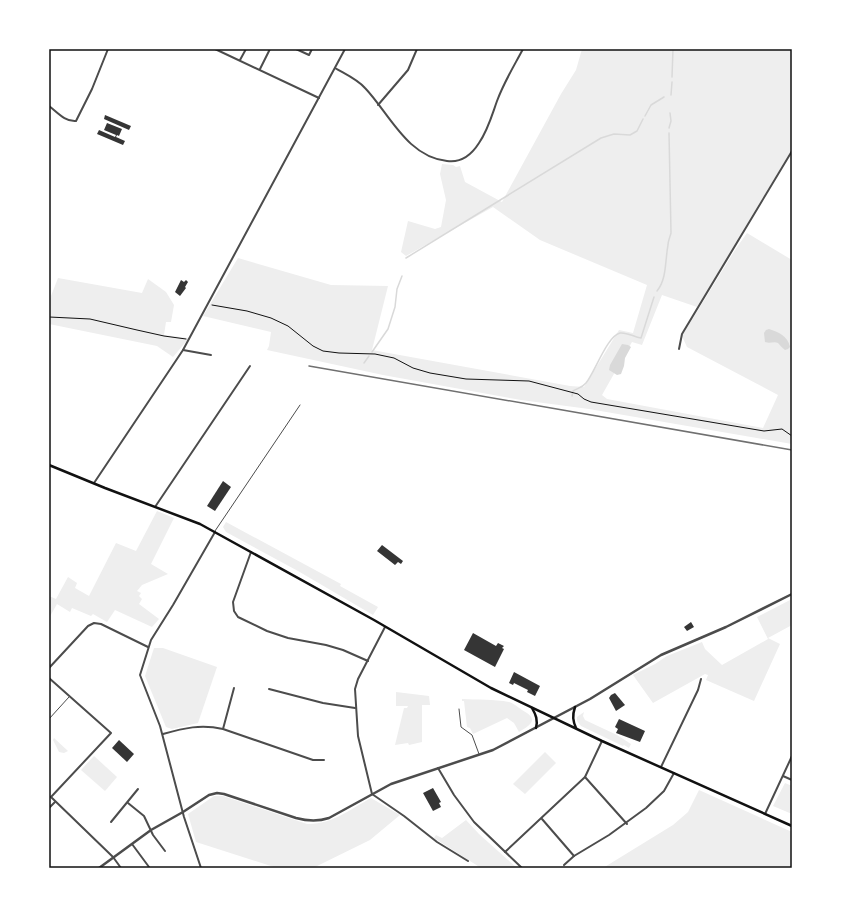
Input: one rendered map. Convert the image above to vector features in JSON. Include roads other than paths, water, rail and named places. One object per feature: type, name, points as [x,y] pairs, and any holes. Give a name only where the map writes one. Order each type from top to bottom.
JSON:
[{"type":"main road","points":[[49,465],[216,531],[491,688],[602,741],[792,826]]},
{"type":"main road","points":[[575,707],[573,722],[576,729]]},
{"type":"main road","points":[[532,708],[537,716],[536,728]]},
{"type":"street","points":[[49,106],[66,120],[73,122],[76,121],[80,115],[108,49]]},
{"type":"street","points":[[215,49],[319,98]]},
{"type":"street","points":[[240,60],[246,49]]},
{"type":"street","points":[[260,69],[270,49]]},
{"type":"street","points":[[296,49],[309,56],[312,49]]},
{"type":"street","points":[[94,483],[183,350],[345,49]]},
{"type":"street","points":[[378,105],[408,70],[417,49]]},
{"type":"street","points":[[335,68],[361,84],[404,136],[425,154],[440,161],[457,161],[464,159],[469,155],[480,142],[506,81],[523,49]]},
{"type":"street","points":[[679,349],[682,334],[792,151]]},
{"type":"street","points":[[183,350],[211,355]]},
{"type":"street","points":[[155,507],[250,366]]},
{"type":"street","points":[[201,868],[183,812],[163,734],[140,675],[148,647],[156,631],[173,605],[216,531]]},
{"type":"street","points":[[251,552],[234,602],[234,611],[238,617],[272,633],[288,638],[326,644],[368,661]]},
{"type":"street","points":[[99,868],[150,830],[183,812],[209,795],[221,793],[307,821],[319,821],[328,818],[391,784],[494,750],[605,691],[668,652],[726,627],[792,594]]},
{"type":"street","points":[[49,668],[88,626],[94,623],[105,626],[148,647]]},
{"type":"street","points":[[385,627],[356,684],[355,708],[358,736],[372,794],[404,816],[437,842],[468,861]]},
{"type":"street","points":[[49,678],[111,733],[50,796],[113,857],[121,868]]},
{"type":"street","points":[[661,767],[698,690],[701,679]]},
{"type":"street","points":[[223,729],[234,688]]},
{"type":"street","points":[[269,689],[323,703],[355,708]]},
{"type":"street","points":[[163,734],[197,726],[212,727],[223,729],[313,760],[324,760]]},
{"type":"street","points":[[505,852],[542,819],[585,777],[602,741]]},
{"type":"street","points":[[765,814],[792,756]]},
{"type":"street","points":[[438,768],[468,815],[522,868]]},
{"type":"street","points":[[564,865],[574,856],[627,824],[664,792],[674,773]]},
{"type":"street","points":[[783,776],[792,780]]},
{"type":"street","points":[[585,777],[627,824]]},
{"type":"street","points":[[111,822],[138,789]]},
{"type":"street","points":[[49,808],[56,802]]},
{"type":"street","points":[[128,803],[144,816],[150,830],[165,851]]},
{"type":"street","points":[[542,819],[574,856]]},
{"type":"street","points":[[131,843],[149,867]]},
{"type":"lane","points":[[216,531],[300,405]]},
{"type":"lane","points":[[49,719],[70,696]]},
{"type":"lane","points":[[459,710],[461,728],[472,735],[480,754]]},
{"type":"waterway","points":[[672,77],[673,49]]},
{"type":"waterway","points":[[671,95],[672,82]]},
{"type":"waterway","points":[[645,116],[651,105],[664,97]]},
{"type":"waterway","points":[[669,128],[671,121],[670,113]]},
{"type":"waterway","points":[[406,258],[601,138],[614,134],[630,135],[637,131],[643,119]]},
{"type":"waterway","points":[[657,291],[663,281],[668,242],[671,233],[669,133]]},
{"type":"waterway","points":[[372,352],[388,329],[395,307],[397,289],[402,276]]},
{"type":"waterway","points":[[572,396],[573,391],[581,387],[590,378],[606,347],[615,336],[623,333],[641,338],[654,297]]},
{"type":"waterway","points":[[364,363],[369,356]]},
{"type":"railway","points":[[309,366],[792,450]]}]
